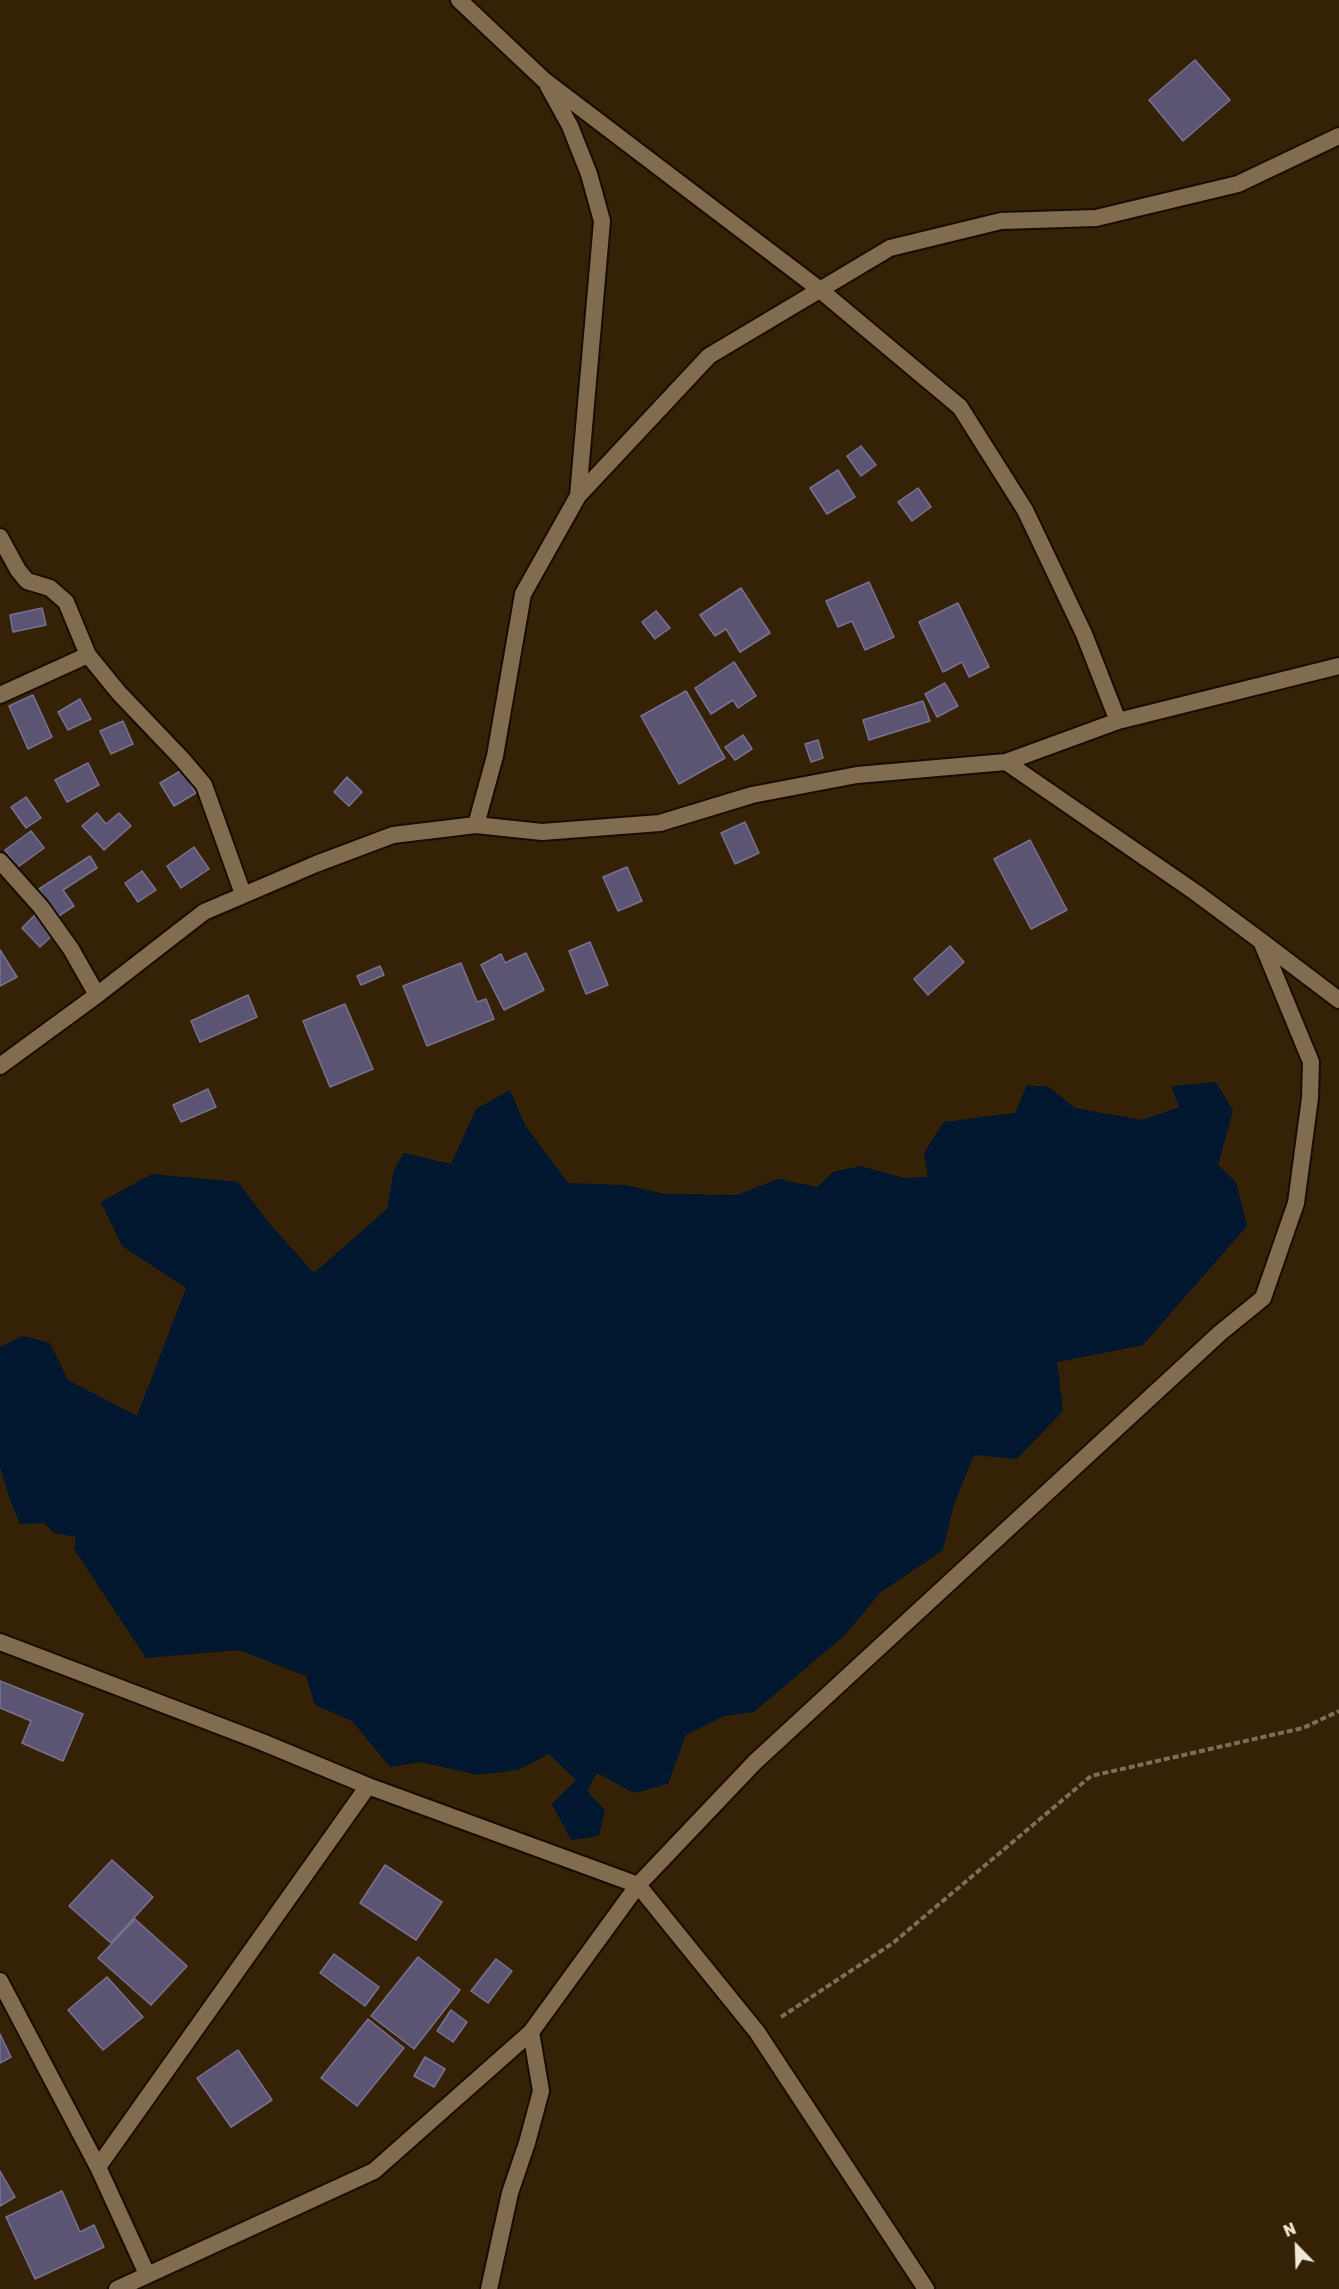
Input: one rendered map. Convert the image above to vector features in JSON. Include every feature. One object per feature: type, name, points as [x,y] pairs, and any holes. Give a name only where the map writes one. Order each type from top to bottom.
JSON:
[{"type":"street","points":[[459,0],[544,80],[819,289],[960,407],[1025,510],[1084,634],[1118,721]]},
{"type":"street","points":[[544,80],[570,126],[589,174],[602,221],[578,496]]},
{"type":"street","points":[[476,825],[495,756],[523,594],[578,496],[709,356],[890,248],[1001,221],[1096,218],[1238,184],[1339,136]]},
{"type":"street","points":[[0,537],[18,570],[27,581],[50,588],[66,602],[88,655],[118,693],[204,785],[243,894]]},
{"type":"street","points":[[0,695],[88,655]]},
{"type":"street","points":[[0,1066],[204,912],[316,864],[393,835],[476,825],[542,832],[660,823],[752,795],[857,775],[1006,762],[1118,721],[1339,666]]},
{"type":"street","points":[[1006,762],[1195,892],[1339,1000]]},
{"type":"street","points":[[0,861],[53,924],[71,949],[97,995]]},
{"type":"street","points":[[117,2289],[374,2171],[531,2032],[638,1885],[755,1762],[1220,1333],[1263,1298],[1296,1203],[1310,1098],[1311,1062],[1261,940]]},
{"type":"street","points":[[0,1642],[262,1742],[369,1786],[638,1885],[757,2032],[926,2289]]},
{"type":"street","points":[[98,2167],[369,1786]]},
{"type":"street","points":[[0,1981],[98,2167],[147,2274]]},
{"type":"street","points":[[489,2289],[510,2193],[527,2144],[541,2091],[531,2032]]},
{"type":"path","points":[[757,2032],[892,1944],[1091,1776],[1303,1728],[1339,1711]]},
{"type":"water","points":[[1216,1082],[1233,1111],[1218,1165],[1236,1182],[1247,1226],[1143,1345],[1057,1362],[1063,1411],[1017,1459],[974,1455],[954,1504],[943,1550],[880,1593],[846,1634],[754,1712],[724,1716],[686,1735],[668,1784],[634,1793],[597,1773],[587,1791],[605,1810],[599,1836],[571,1840],[552,1804],[576,1780],[549,1754],[518,1770],[478,1775],[421,1762],[390,1767],[352,1721],[315,1705],[306,1676],[239,1650],[146,1658],[74,1549],[76,1537],[54,1533],[44,1523],[20,1524],[9,1497],[0,1467],[0,1347],[23,1336],[50,1343],[68,1380],[137,1416],[186,1288],[122,1246],[101,1202],[152,1174],[238,1182],[269,1223],[314,1273],[387,1209],[394,1170],[404,1153],[451,1164],[476,1109],[510,1090],[525,1125],[568,1183],[625,1185],[665,1194],[737,1195],[778,1179],[817,1187],[833,1172],[860,1166],[904,1178],[928,1177],[924,1153],[944,1122],[1015,1113],[1027,1085],[1049,1087],[1075,1108],[1142,1120],[1179,1107],[1171,1086]]},
{"type":"building","points":[[1195,60],[1230,100],[1183,141],[1149,100]]},
{"type":"building","points":[[861,446],[876,465],[861,476],[847,456]]},
{"type":"building","points":[[838,470],[855,497],[827,514],[810,488]]},
{"type":"building","points":[[918,488],[931,507],[912,521],[898,502]]},
{"type":"building","points":[[869,582],[894,637],[865,650],[852,621],[838,627],[826,601]]},
{"type":"building","points":[[741,588],[770,633],[740,652],[726,629],[715,636],[700,615]]},
{"type":"building","points":[[958,603],[989,667],[969,677],[962,662],[943,672],[919,622]]},
{"type":"building","points":[[42,608],[46,625],[13,632],[10,615]]},
{"type":"building","points":[[656,611],[670,628],[655,639],[642,622]]},
{"type":"building","points":[[734,662],[756,696],[738,708],[733,700],[711,714],[695,688]]},
{"type":"building","points":[[945,683],[958,706],[937,717],[925,694]]},
{"type":"building","points":[[686,691],[725,758],[679,784],[641,716]]},
{"type":"building","points":[[33,695],[52,737],[28,749],[9,706]]},
{"type":"building","points":[[80,699],[91,719],[68,730],[58,712]]},
{"type":"building","points":[[923,701],[930,721],[869,740],[863,720]]},
{"type":"building","points":[[123,721],[133,744],[111,754],[100,731]]},
{"type":"building","points":[[743,735],[752,749],[735,760],[725,747]]},
{"type":"building","points":[[818,740],[823,758],[811,762],[805,744]]},
{"type":"building","points":[[88,763],[99,785],[67,802],[55,780]]},
{"type":"building","points":[[182,770],[196,793],[174,806],[160,783]]},
{"type":"building","points":[[347,777],[362,792],[349,806],[334,792]]},
{"type":"building","points":[[26,797],[41,818],[26,828],[11,807]]},
{"type":"building","points":[[97,813],[106,824],[119,813],[131,826],[104,850],[82,826]]},
{"type":"building","points":[[745,822],[759,853],[735,864],[721,833]]},
{"type":"building","points":[[31,831],[44,848],[18,867],[5,850]]},
{"type":"building","points":[[1030,840],[1067,910],[1031,929],[994,859]]},
{"type":"building","points":[[194,847],[209,869],[181,888],[167,866]]},
{"type":"building","points":[[90,856],[97,868],[63,890],[74,906],[57,917],[39,889]]},
{"type":"building","points":[[627,867],[642,901],[618,911],[603,877]]},
{"type":"building","points":[[142,871],[156,890],[138,902],[125,883]]},
{"type":"building","points":[[36,914],[54,934],[40,947],[22,928]]},
{"type":"building","points":[[590,942],[608,985],[586,994],[569,951]]},
{"type":"building","points":[[950,946],[964,962],[928,995],[914,979]]},
{"type":"building","points":[[0,950],[17,977],[0,986]]},
{"type":"building","points":[[526,953],[544,990],[504,1010],[481,965],[501,954],[505,963]]},
{"type":"building","points":[[461,963],[477,1002],[486,999],[494,1019],[427,1046],[403,986]]},
{"type":"building","points":[[380,966],[384,975],[361,985],[357,976]]},
{"type":"building","points":[[248,995],[257,1017],[200,1042],[191,1021]]},
{"type":"building","points":[[345,1004],[373,1069],[330,1087],[303,1021]]},
{"type":"building","points":[[208,1089],[216,1107],[181,1122],[173,1105]]},
{"type":"building","points":[[0,1681],[83,1714],[63,1761],[22,1743],[31,1721],[0,1708]]},
{"type":"building","points":[[112,1860],[153,1897],[111,1943],[69,1906]]},
{"type":"building","points":[[385,1865],[442,1902],[416,1940],[360,1903]]},
{"type":"building","points":[[135,1919],[187,1966],[151,2005],[98,1958]]},
{"type":"building","points":[[334,1954],[379,1987],[365,2006],[320,1973]]},
{"type":"building","points":[[418,1957],[460,1990],[414,2049],[371,2016]]},
{"type":"building","points":[[496,1959],[512,1971],[488,2003],[471,1991]]},
{"type":"building","points":[[107,1977],[143,2017],[103,2050],[68,2010]]},
{"type":"building","points":[[451,2010],[467,2022],[453,2042],[437,2031]]},
{"type":"building","points":[[368,2019],[404,2048],[357,2106],[321,2078]]},
{"type":"building","points":[[0,2034],[11,2057],[0,2063]]},
{"type":"building","points":[[238,2050],[272,2100],[231,2127],[197,2078]]},
{"type":"building","points":[[425,2057],[445,2069],[434,2087],[414,2076]]},
{"type":"building","points":[[0,2171],[15,2197],[0,2206]]},
{"type":"building","points":[[62,2191],[80,2232],[94,2225],[104,2247],[35,2279],[6,2217]]}]
